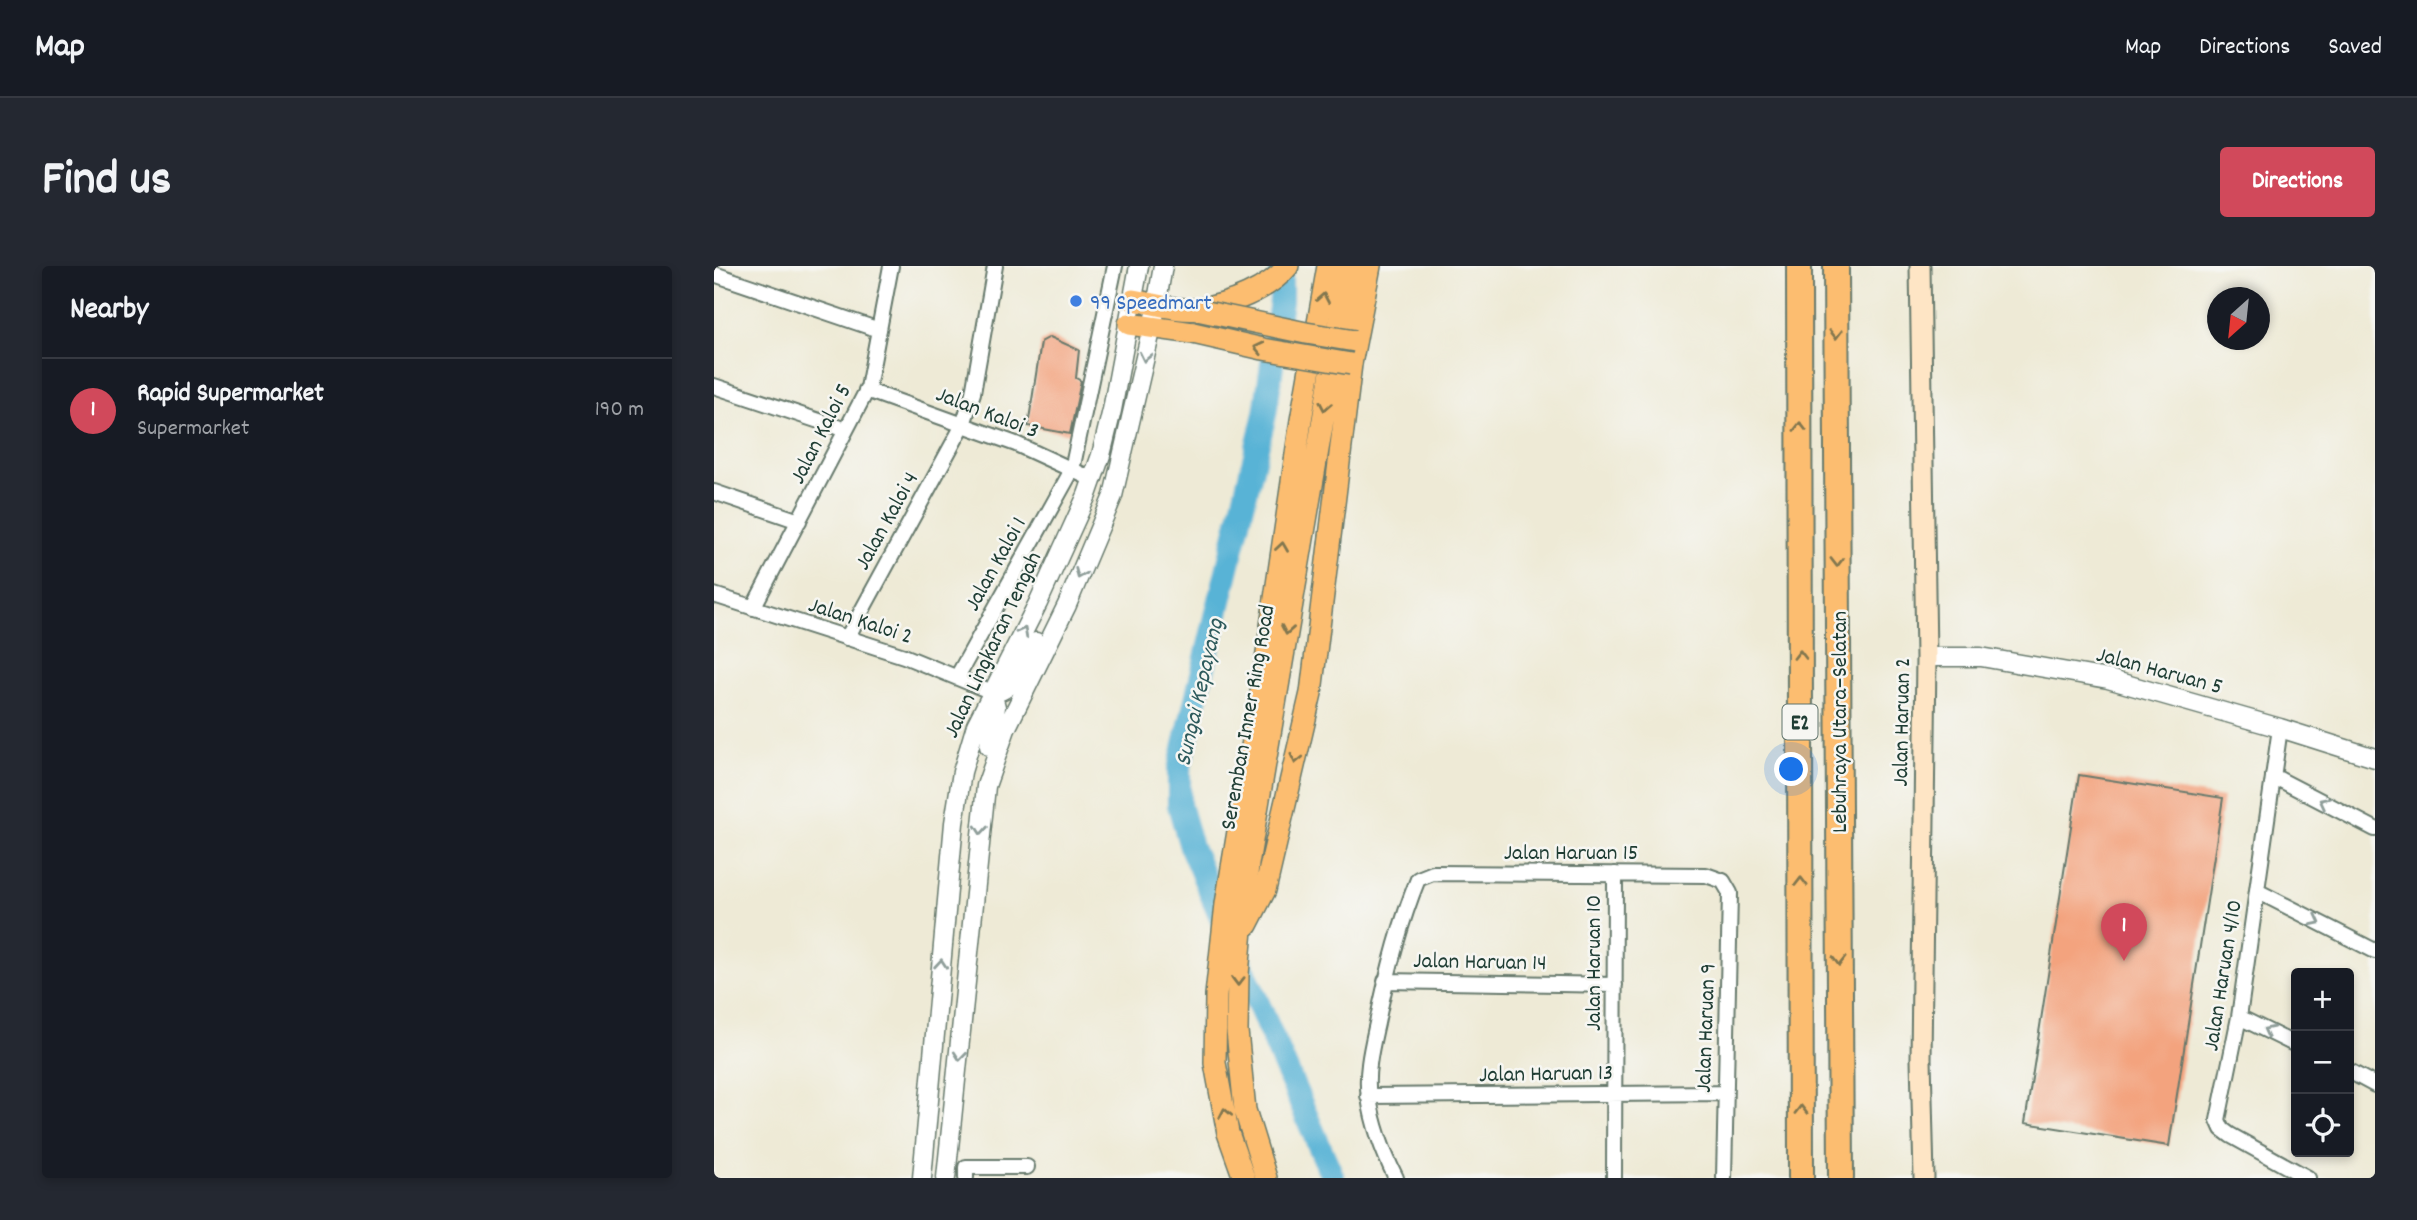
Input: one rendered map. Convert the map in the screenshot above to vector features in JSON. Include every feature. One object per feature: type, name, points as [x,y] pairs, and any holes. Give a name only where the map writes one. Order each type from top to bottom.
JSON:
[{"type":"highway","name":"Lebuhraya Utara–Selatan","points":[[1799,266],[1801,1178]]},
{"type":"highway","name":"Lebuhraya Utara–Selatan","points":[[1836,266],[1841,1178]]},
{"type":"main road","points":[[1197,310],[1246,295],[1269,282],[1288,266]]},
{"type":"main road","name":"Seremban Inner Ring Road","points":[[1266,1178],[1245,1110],[1237,1031],[1241,860],[1301,420],[1328,266]]},
{"type":"main road","name":"Seremban Inner Ring Road","points":[[1244,1178],[1228,1133],[1215,1063],[1216,995],[1226,904],[1241,860],[1349,266]]},
{"type":"main road","points":[[1240,938],[1265,890],[1311,693],[1351,364],[1370,266]]},
{"type":"main road","name":"Jalan Haruan 2","points":[[1920,266],[1926,657],[1921,1059],[1924,1178]]},
{"type":"main road","points":[[1133,300],[1355,341]]},
{"type":"main road","points":[[1129,324],[1193,333],[1263,349],[1351,364]]},
{"type":"street","name":"Jalan Kaloi 5","points":[[753,608],[866,390],[891,266]]},
{"type":"street","name":"Jalan Kaloi 4","points":[[847,638],[963,425],[973,393],[995,266]]},
{"type":"street","name":"Jalan Kaloi 1","points":[[957,677],[1072,470],[1115,266]]},
{"type":"street","name":"Jalan Lingkaran Tengah","points":[[922,1178],[954,823],[962,772],[972,737],[1038,603],[1092,479],[1112,410],[1139,266]]},
{"type":"street","points":[[986,786],[1009,720],[1067,606],[1113,496],[1124,457],[1163,266]]},
{"type":"street","points":[[714,274],[879,330]]},
{"type":"street","points":[[714,386],[846,430]]},
{"type":"street","name":"Jalan Kaloi 3","points":[[866,390],[1016,444],[1092,479]]},
{"type":"street","points":[[714,492],[799,521]]},
{"type":"street","name":"Jalan Kaloi 2","points":[[714,595],[904,656],[992,692]]},
{"type":"street","points":[[946,1178],[986,786],[986,757],[994,728],[996,707],[992,692],[1001,692],[1009,686],[1052,615],[1067,606]]},
{"type":"street","name":"Jalan Haruan 5","points":[[1926,657],[1980,657],[2084,674],[2280,728],[2375,758]]},
{"type":"street","name":"Jalan Haruan 4/10","points":[[2280,728],[2239,1017],[2218,1120],[2222,1129],[2230,1135],[2308,1178]]},
{"type":"street","points":[[2273,776],[2375,829]]},
{"type":"street","name":"Jalan Haruan 15","points":[[1385,981],[1399,926],[1418,879],[1433,873],[1706,875],[1723,881]]},
{"type":"street","name":"Jalan Haruan 10","points":[[1614,1178],[1615,874]]},
{"type":"street","name":"Jalan Haruan 9","points":[[1723,881],[1730,893],[1724,1178]]},
{"type":"street","points":[[2257,891],[2375,951]]},
{"type":"street","points":[[1385,981],[1368,1074],[1368,1096],[1381,1147],[1396,1178]]},
{"type":"street","name":"Jalan Haruan 14","points":[[1385,981],[1615,985]]},
{"type":"street","points":[[2239,1017],[2291,1043]]},
{"type":"street","points":[[2354,1074],[2375,1085]]},
{"type":"street","name":"Jalan Haruan 13","points":[[1368,1096],[1724,1093]]},
{"type":"street","points":[[966,1172],[1027,1167]]},
{"type":"building","points":[[1050,337],[1079,350],[1076,378],[1081,381],[1070,434],[1028,426],[1041,342]]},
{"type":"building","points":[[2079,775],[2223,798],[2169,1146],[2025,1123]]},
{"type":"waterway","name":"Sungai Kepayang","points":[[1281,266],[1281,301],[1265,414],[1179,770],[1179,805],[1191,847],[1333,1178]]},
{"type":"place","name":"99 Speedmart","points":[[1076,301]]},
{"type":"place","name":"Rapid Supermarket","points":[[2124,961]]}]
